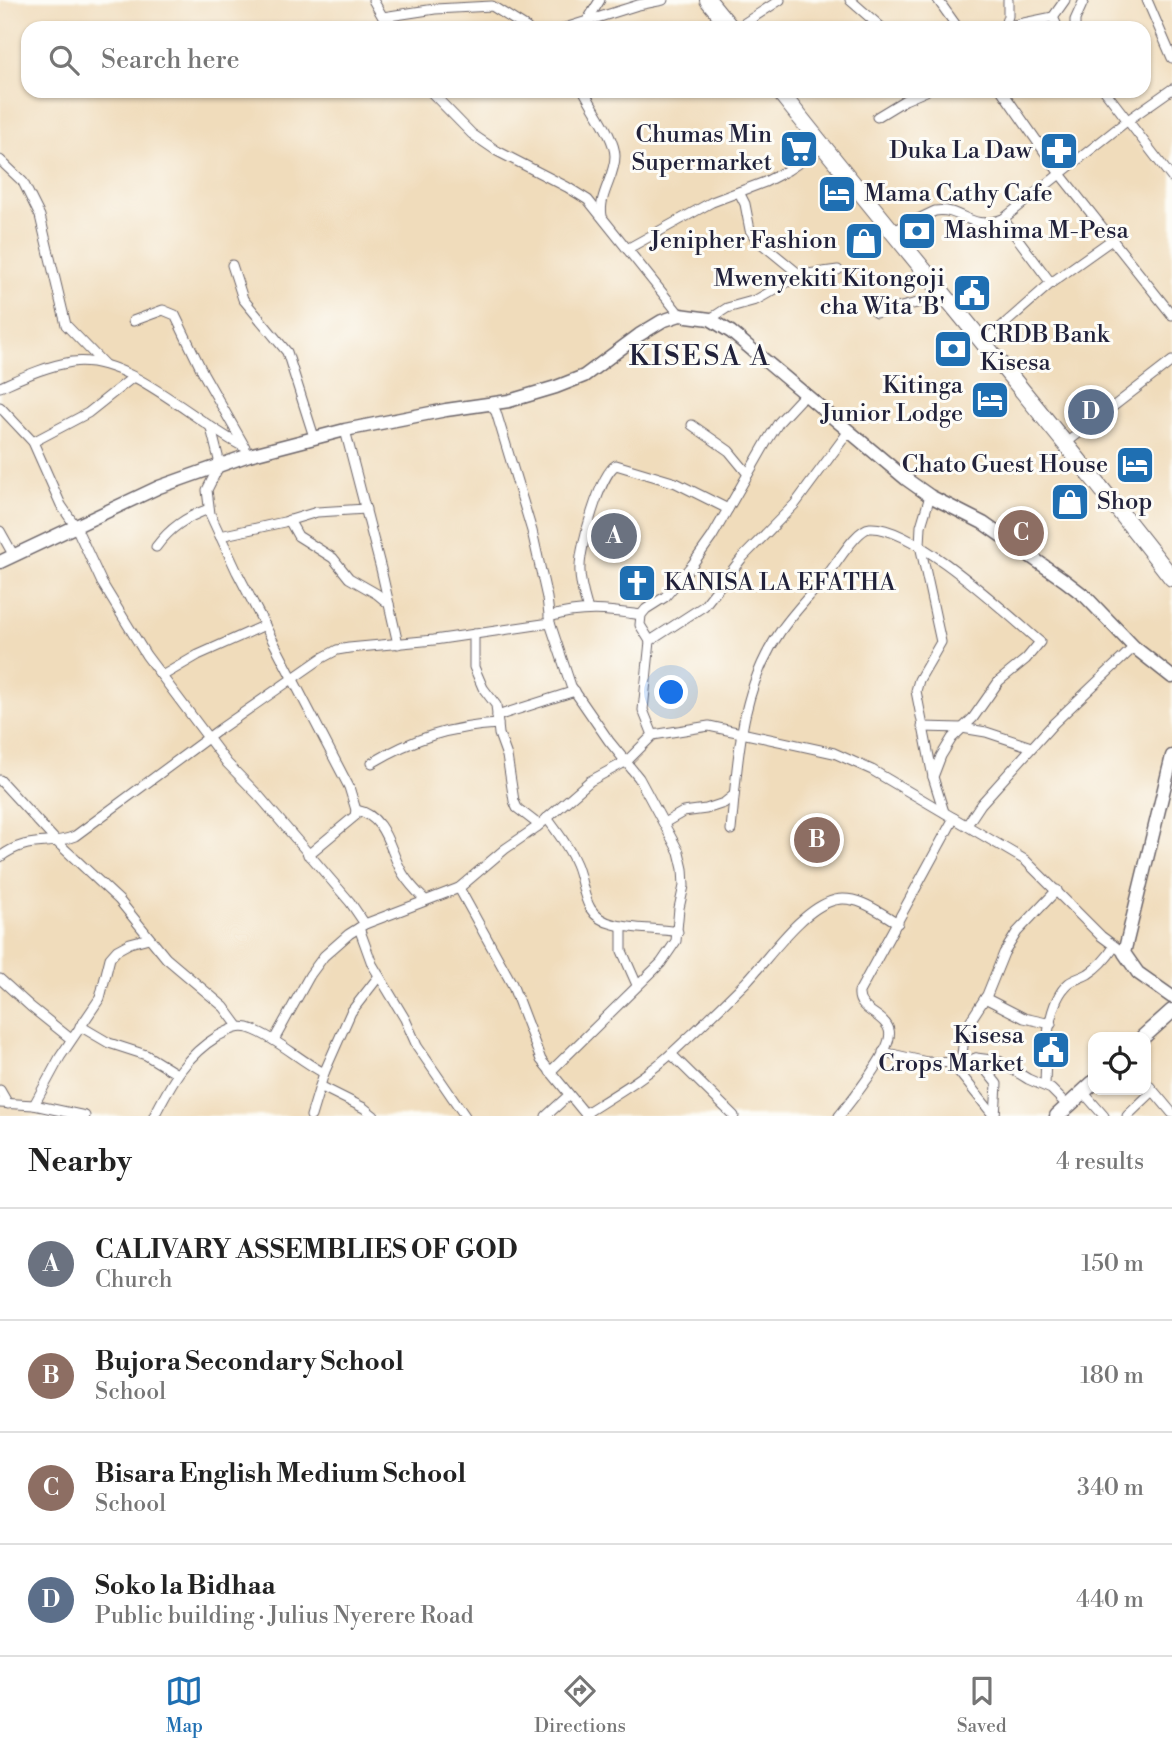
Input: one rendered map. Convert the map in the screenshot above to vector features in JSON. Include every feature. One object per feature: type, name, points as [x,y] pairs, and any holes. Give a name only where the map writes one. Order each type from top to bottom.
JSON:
[{"type":"highway","points":[[705,1],[724,21]]},
{"type":"highway","points":[[784,98],[890,232],[984,342],[1171,575]]},
{"type":"main road","points":[[1149,1032],[1172,1012]]},
{"type":"main road","points":[[1056,1116],[1088,1088]]},
{"type":"street","points":[[373,0],[385,21]]},
{"type":"street","points":[[587,21],[600,0]]},
{"type":"street","points":[[587,21],[663,0]]},
{"type":"street","points":[[748,21],[780,0]]},
{"type":"street","points":[[850,0],[874,21]]},
{"type":"street","points":[[938,0],[953,21]]},
{"type":"street","points":[[1005,21],[1008,0]]},
{"type":"street","points":[[1036,21],[1053,18],[1065,0]]},
{"type":"street","points":[[1075,21],[1084,0]]},
{"type":"street","points":[[1147,0],[1172,58]]},
{"type":"street","points":[[383,17],[490,3],[517,21]]},
{"type":"street","points":[[890,232],[942,210],[981,224],[1003,219],[1128,120],[1172,89]]},
{"type":"street","points":[[437,98],[472,134],[517,163],[588,200],[680,315]]},
{"type":"street","points":[[588,98],[610,136],[614,153],[612,175],[602,199],[603,217]]},
{"type":"street","points":[[877,117],[910,98]]},
{"type":"street","points":[[1007,98],[1060,174],[1172,315]]},
{"type":"street","points":[[1111,98],[1172,178]]},
{"type":"street","points":[[627,249],[712,202],[788,170],[823,147]]},
{"type":"street","points":[[0,160],[23,181],[40,216],[66,325],[106,365]]},
{"type":"street","points":[[739,192],[745,204],[750,230],[800,275]]},
{"type":"street","points":[[1003,219],[1051,283]]},
{"type":"street","points":[[984,342],[1051,283],[1113,239]]},
{"type":"street","points":[[232,265],[243,299],[287,352],[314,438]]},
{"type":"street","points":[[710,319],[727,308],[756,300],[800,275],[838,270]]},
{"type":"street","points":[[876,313],[946,296]]},
{"type":"street","points":[[133,321],[163,310],[175,315],[203,373],[247,451]]},
{"type":"street","points":[[0,562],[159,487],[247,451],[538,394],[584,376],[639,335],[662,321],[680,315],[710,319],[760,354],[905,479],[930,496],[984,523],[1086,597],[1134,648],[1172,677]]},
{"type":"street","points":[[1066,443],[1172,361]]},
{"type":"street","points":[[0,387],[46,368],[72,362],[106,365],[173,400],[247,451]]},
{"type":"street","points":[[33,442],[88,413],[132,378]]},
{"type":"street","points":[[653,735],[643,710],[650,641],[640,625],[641,615],[646,608],[666,597],[705,547],[779,422],[806,393]]},
{"type":"street","points":[[489,403],[496,412],[532,531],[549,620],[575,691],[609,741],[627,761],[664,823],[679,852],[683,869],[684,886],[679,908],[678,932],[673,948],[550,1072]]},
{"type":"street","points":[[0,407],[33,442],[61,505],[76,527],[120,613],[162,676],[227,763],[259,796],[341,892],[362,926],[366,950],[418,1046],[466,1116]]},
{"type":"street","points":[[692,425],[729,452],[748,474]]},
{"type":"street","points":[[211,428],[220,464],[207,490],[209,509],[220,536],[349,787],[356,810],[355,816],[308,855]]},
{"type":"street","points":[[345,430],[398,644]]},
{"type":"street","points":[[650,641],[704,606],[742,558],[794,505],[849,431]]},
{"type":"street","points":[[741,463],[754,462]]},
{"type":"street","points":[[588,610],[581,584],[581,555],[597,497],[611,468],[616,465],[676,483],[728,509]]},
{"type":"street","points":[[187,476],[207,490]]},
{"type":"street","points":[[930,496],[921,526],[920,545],[941,642],[919,680],[916,691],[933,777],[944,812]]},
{"type":"street","points":[[156,548],[164,536],[181,521],[209,509]]},
{"type":"street","points":[[220,536],[317,512],[366,509]]},
{"type":"street","points":[[289,520],[298,536],[333,558],[349,578],[389,604]]},
{"type":"street","points":[[903,537],[921,526]]},
{"type":"street","points":[[731,830],[740,734],[748,697],[765,657],[781,630],[852,543],[864,530],[870,528],[903,537],[920,545],[1041,642],[1026,659],[999,681],[941,756],[933,777]]},
{"type":"street","points":[[0,531],[13,556]]},
{"type":"street","points":[[0,857],[22,844],[57,842],[75,836],[208,737],[337,650],[474,634],[549,620],[574,610],[641,615]]},
{"type":"street","points":[[162,676],[198,655],[265,625]]},
{"type":"street","points":[[474,634],[474,667],[483,688],[495,702],[507,756],[513,801],[517,808],[543,822],[563,839],[578,866],[586,901],[598,918],[622,926],[678,932]]},
{"type":"street","points":[[967,825],[981,804],[1031,747],[1134,648]]},
{"type":"street","points":[[372,763],[422,737],[498,720],[575,691]]},
{"type":"street","points":[[274,1040],[310,975],[337,943],[362,926],[459,888],[590,782],[627,761],[653,735],[709,726],[834,753],[872,769],[1025,860],[1119,950],[1138,973],[1172,997]]},
{"type":"street","points":[[922,727],[962,728],[986,732],[1031,747]]},
{"type":"street","points":[[1045,1086],[1047,1040],[1060,991],[1073,980],[1087,975],[1119,950],[1172,756]]},
{"type":"street","points":[[0,780],[57,842],[119,900],[175,966],[224,1007],[238,1026],[274,1040],[324,1073]]},
{"type":"street","points":[[664,823],[683,812],[724,803],[734,795]]},
{"type":"street","points":[[356,810],[366,812],[382,829],[402,873],[425,900]]},
{"type":"street","points":[[839,1116],[872,1072],[883,1052],[890,1030],[858,998],[863,985],[954,818]]},
{"type":"street","points":[[459,888],[512,984],[536,1050],[550,1072],[587,1115],[671,1054],[728,1000],[798,925],[824,903],[838,899],[859,901],[898,923]]},
{"type":"street","points":[[956,1063],[965,1029],[985,998],[1004,953],[1017,933],[1057,890]]},
{"type":"street","points":[[622,926],[622,951],[637,985]]},
{"type":"street","points":[[34,1105],[71,1039],[100,998],[110,958],[117,950],[130,943],[149,938]]},
{"type":"street","points":[[311,1116],[324,1073],[351,1012],[379,976]]},
{"type":"street","points":[[0,979],[71,1039]]},
{"type":"street","points":[[985,998],[1024,1018],[1051,1024]]},
{"type":"street","points":[[80,1026],[109,1042],[146,1055],[177,1074]]},
{"type":"street","points":[[154,1116],[177,1074],[192,1055],[238,1026]]},
{"type":"street","points":[[883,1052],[911,1060],[956,1063],[976,1058],[999,1061],[1051,1089],[1068,1106]]},
{"type":"street","points":[[671,1054],[734,1116]]},
{"type":"street","points":[[976,1058],[997,1084],[994,1116]]},
{"type":"street","points":[[956,1063],[994,1116]]},
{"type":"street","points":[[320,1086],[364,1108],[374,1116]]},
{"type":"street","points":[[1151,1088],[1172,1113]]},
{"type":"street","points":[[0,1090],[4,1103],[34,1105],[85,1116]]},
{"type":"street","points":[[1126,1116],[1153,1091]]},
{"type":"street","points":[[546,1116],[569,1095]]},
{"type":"street","points":[[1092,1095],[1104,1116]]},
{"type":"place","name":"Chumas Min Supermarket","points":[[799,149]]},
{"type":"place","name":"Duka La Daw","points":[[1059,151]]},
{"type":"place","name":"Mama Cathy Cafe","points":[[837,194]]},
{"type":"place","name":"Mashima M-Pesa","points":[[917,231]]},
{"type":"place","name":"Jenipher Fashion","points":[[864,241]]},
{"type":"place","name":"Mwenyekiti Kitongoji cha Wita 'B'","points":[[972,293]]},
{"type":"place","name":"CRDB Bank Kisesa","points":[[953,349]]},
{"type":"place","name":"Kitinga Junior Lodge","points":[[990,400]]},
{"type":"place","name":"Soko la Bidhaa","points":[[1091,412]]},
{"type":"place","name":"Chato Guest House","points":[[1135,465]]},
{"type":"place","name":"Shop","points":[[1070,502]]},
{"type":"place","name":"Bisara English Medium School","points":[[1021,533]]},
{"type":"place","name":"CALIVARY ASSEMBLIES OF GOD","points":[[614,536]]},
{"type":"place","name":"KANISA LA EFATHA","points":[[637,583]]},
{"type":"place","name":"Bujora Secondary School","points":[[817,840]]},
{"type":"place","name":"Kisesa Crops Market","points":[[1051,1050]]},
{"type":"district","name":"KISESA A","points":[[700,356]]}]
